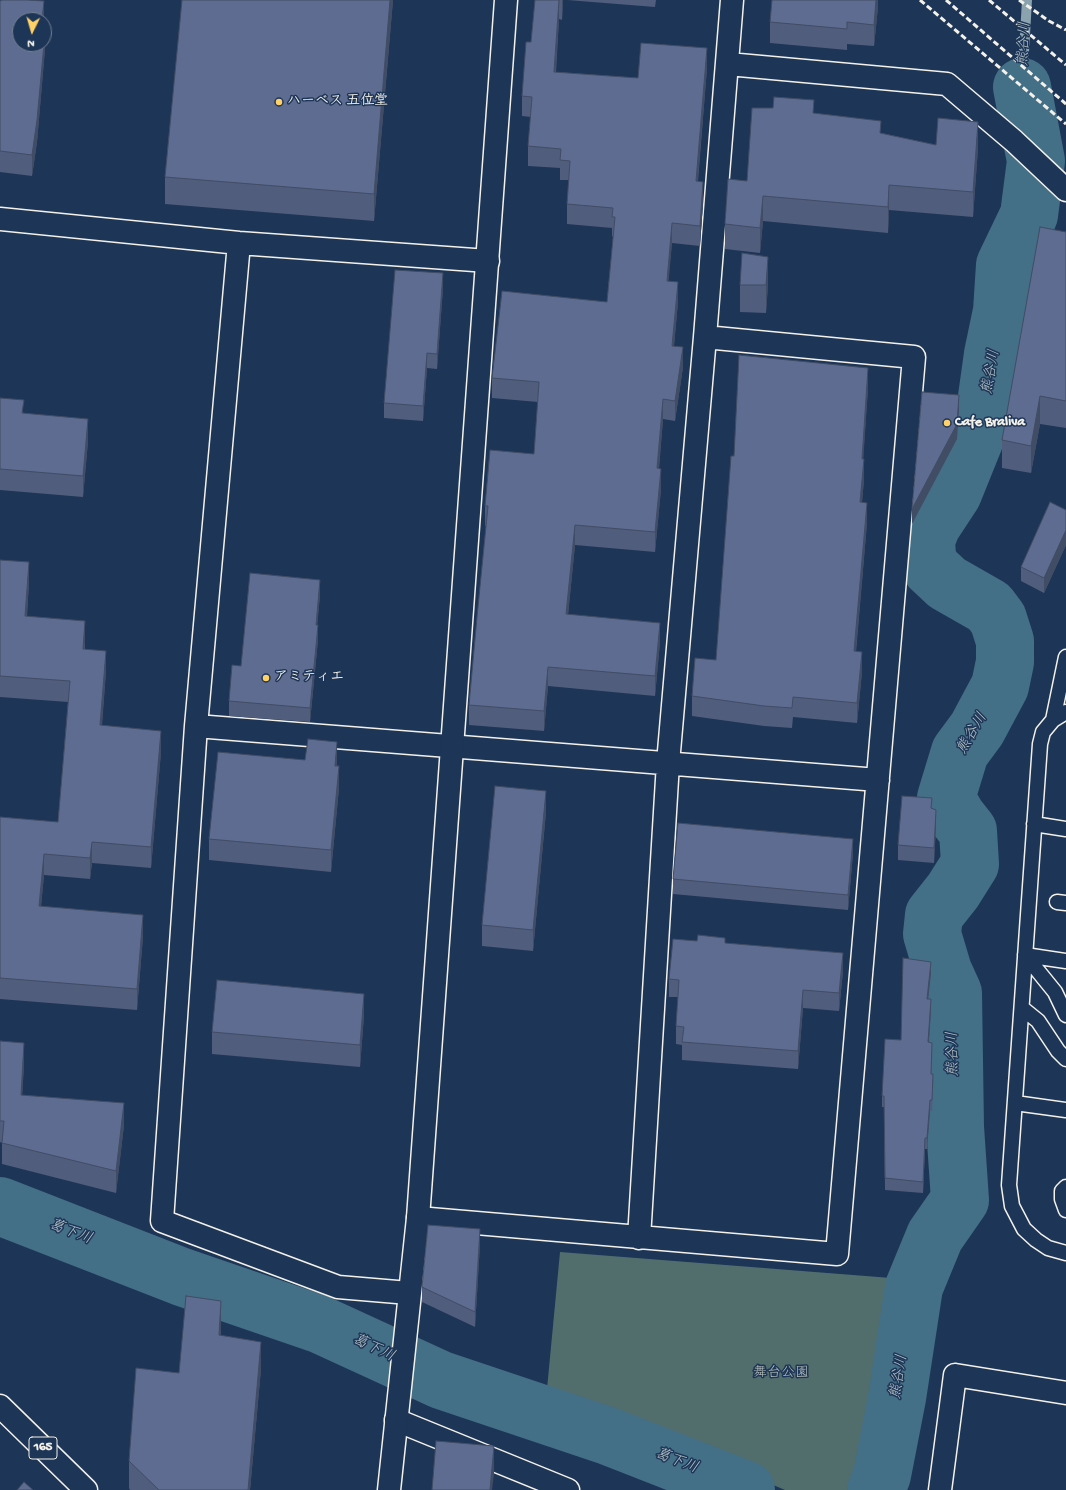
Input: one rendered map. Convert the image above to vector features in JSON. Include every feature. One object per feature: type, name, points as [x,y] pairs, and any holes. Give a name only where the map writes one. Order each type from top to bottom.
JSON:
[{"type":"main road","points":[[389,1490],[418,1218],[506,0]]},
{"type":"main road","points":[[640,1238],[668,763],[728,64],[732,0]]},
{"type":"main road","points":[[728,64],[947,84],[1014,141],[1066,190]]},
{"type":"main road","points":[[0,220],[239,243],[488,261]]},
{"type":"main road","points":[[239,243],[196,726],[162,1221],[338,1287],[409,1293]]},
{"type":"main road","points":[[418,1218],[838,1254],[914,358],[705,337]]},
{"type":"main road","points":[[196,726],[878,780]]},
{"type":"main road","points":[[940,1490],[955,1375],[1066,1393]]},
{"type":"main road","name":"165","points":[[0,1406],[86,1490]]},
{"type":"main road","points":[[396,1420],[568,1490]]},
{"type":"lane","points":[[1053,720],[1066,657]]},
{"type":"lane","points":[[1066,712],[1053,720],[1043,732],[1040,744],[1009,1184],[1012,1206],[1024,1229],[1048,1248],[1066,1253]]},
{"type":"lane","points":[[1034,824],[1066,829]]},
{"type":"lane","points":[[1025,955],[1066,961]]},
{"type":"lane","points":[[1025,955],[1054,992],[1066,1015]]},
{"type":"lane","points":[[1022,1008],[1038,1021],[1058,1051],[1066,1060]]},
{"type":"lane","points":[[1015,1103],[1066,1110]]},
{"type":"lane","points":[[1066,1187],[1062,1191],[1062,1199],[1066,1210]]},
{"type":"green space","name":"舞台公園","points":[[560,1252],[904,1279],[869,1483],[864,1490],[785,1490],[547,1389]]},
{"type":"building","name":"ハーベス 五位堂","points":[[182,0],[390,0],[374,194],[165,177]]},
{"type":"building","points":[[535,0],[559,0],[554,72],[638,78],[641,43],[707,48],[696,181],[703,182],[700,226],[672,223],[667,281],[678,282],[672,346],[683,347],[675,401],[663,399],[657,468],[661,469],[655,532],[575,525],[566,614],[660,623],[655,676],[548,667],[544,711],[469,705],[488,506],[485,506],[490,450],[534,454],[539,382],[492,378],[502,291],[607,302],[615,217],[612,217],[613,208],[567,204],[570,161],[560,160],[561,149],[528,146],[532,97],[522,96],[526,42],[531,42]]},
{"type":"building","points":[[772,0],[876,0],[874,25],[847,22],[847,29],[770,22]]},
{"type":"building","points":[[0,1],[44,1],[43,12],[12,12],[12,52],[43,52],[32,155],[0,151]]},
{"type":"building","points":[[774,97],[814,100],[813,113],[881,121],[880,133],[936,145],[938,118],[978,122],[973,192],[889,185],[888,207],[763,196],[760,228],[725,224],[728,179],[747,181],[752,108],[773,108]]},
{"type":"building","points":[[1040,227],[1066,232],[1066,401],[1040,396],[1031,446],[1002,440]]},
{"type":"building","points":[[742,253],[768,257],[766,285],[740,285]]},
{"type":"building","points":[[395,270],[443,273],[437,354],[427,353],[423,406],[384,403]]},
{"type":"building","points":[[739,355],[868,368],[862,459],[864,459],[860,502],[867,503],[854,651],[862,652],[857,703],[793,697],[792,708],[764,706],[692,696],[695,658],[716,660],[731,456],[734,456]]},
{"type":"building","points":[[922,392],[959,395],[957,424],[912,509]]},
{"type":"building","points":[[0,398],[24,400],[22,413],[88,419],[83,476],[0,469]]},
{"type":"building","points":[[1050,502],[1066,510],[1066,530],[1044,578],[1021,567]]},
{"type":"building","points":[[0,560],[29,562],[25,616],[85,621],[83,649],[106,651],[100,725],[161,731],[151,847],[92,842],[90,858],[44,854],[39,906],[143,915],[137,989],[0,978],[0,817],[58,822],[70,681],[0,676]]},
{"type":"building","points":[[250,573],[320,580],[316,625],[318,625],[310,708],[229,701],[232,665],[241,666]]},
{"type":"building","points":[[308,739],[337,742],[335,766],[339,766],[331,850],[209,839],[218,752],[305,760]]},
{"type":"building","points":[[495,786],[546,791],[533,930],[482,925]]},
{"type":"building","points":[[902,796],[932,798],[931,808],[936,810],[934,848],[898,845]]},
{"type":"building","points":[[678,823],[853,839],[848,895],[673,879]]},
{"type":"building","points":[[698,935],[725,938],[725,943],[843,953],[839,993],[803,990],[798,1051],[682,1042],[684,1027],[676,1026],[679,980],[669,979],[673,939],[697,941]]},
{"type":"building","points":[[903,958],[931,962],[927,999],[931,999],[928,1042],[932,1043],[931,1074],[933,1074],[932,1100],[930,1100],[927,1138],[925,1138],[923,1182],[885,1178],[884,1096],[882,1096],[885,1039],[901,1040]]},
{"type":"building","points":[[217,980],[364,994],[360,1045],[212,1032]]},
{"type":"building","points":[[0,1041],[24,1043],[21,1095],[124,1103],[116,1171],[2,1143],[4,1121],[0,1121]]},
{"type":"building","points":[[428,1225],[480,1229],[475,1312],[422,1287]]},
{"type":"building","points":[[186,1296],[221,1301],[219,1335],[261,1342],[248,1490],[159,1490],[129,1461],[136,1368],[179,1373]]},
{"type":"building","points":[[436,1441],[494,1446],[490,1490],[432,1490]]},
{"type":"building","points":[[24,1482],[33,1490],[17,1490]]},
{"type":"waterway","name":"熊谷川","points":[[1022,87],[1027,0]]},
{"type":"waterway","name":"熊谷川","points":[[876,1490],[882,1475],[897,1398],[914,1287],[935,1236],[960,1200],[955,1127],[953,993],[943,971],[932,934],[934,915],[953,891],[970,864],[968,831],[957,817],[946,798],[960,752],[977,729],[1000,686],[1005,662],[1005,641],[998,619],[989,607],[947,583],[931,568],[927,556],[926,540],[932,525],[953,493],[976,436],[986,404],[993,354],[1002,311],[1005,265],[1029,215],[1036,161],[1022,87]]},
{"type":"waterway","name":"葛下川","points":[[0,1206],[182,1277],[319,1324],[441,1380],[608,1436],[746,1490]]},
{"type":"railway","points":[[920,0],[1066,124]]},
{"type":"railway","points":[[946,0],[1066,104]]},
{"type":"railway","points":[[989,0],[1066,65]]},
{"type":"railway","points":[[1019,0],[1049,21],[1066,30]]},
{"type":"place","name":"ハーベス 五位堂","points":[[279,102]]},
{"type":"place","name":"Cafe Braliva","points":[[947,423]]},
{"type":"place","name":"アミティエ","points":[[266,678]]}]
